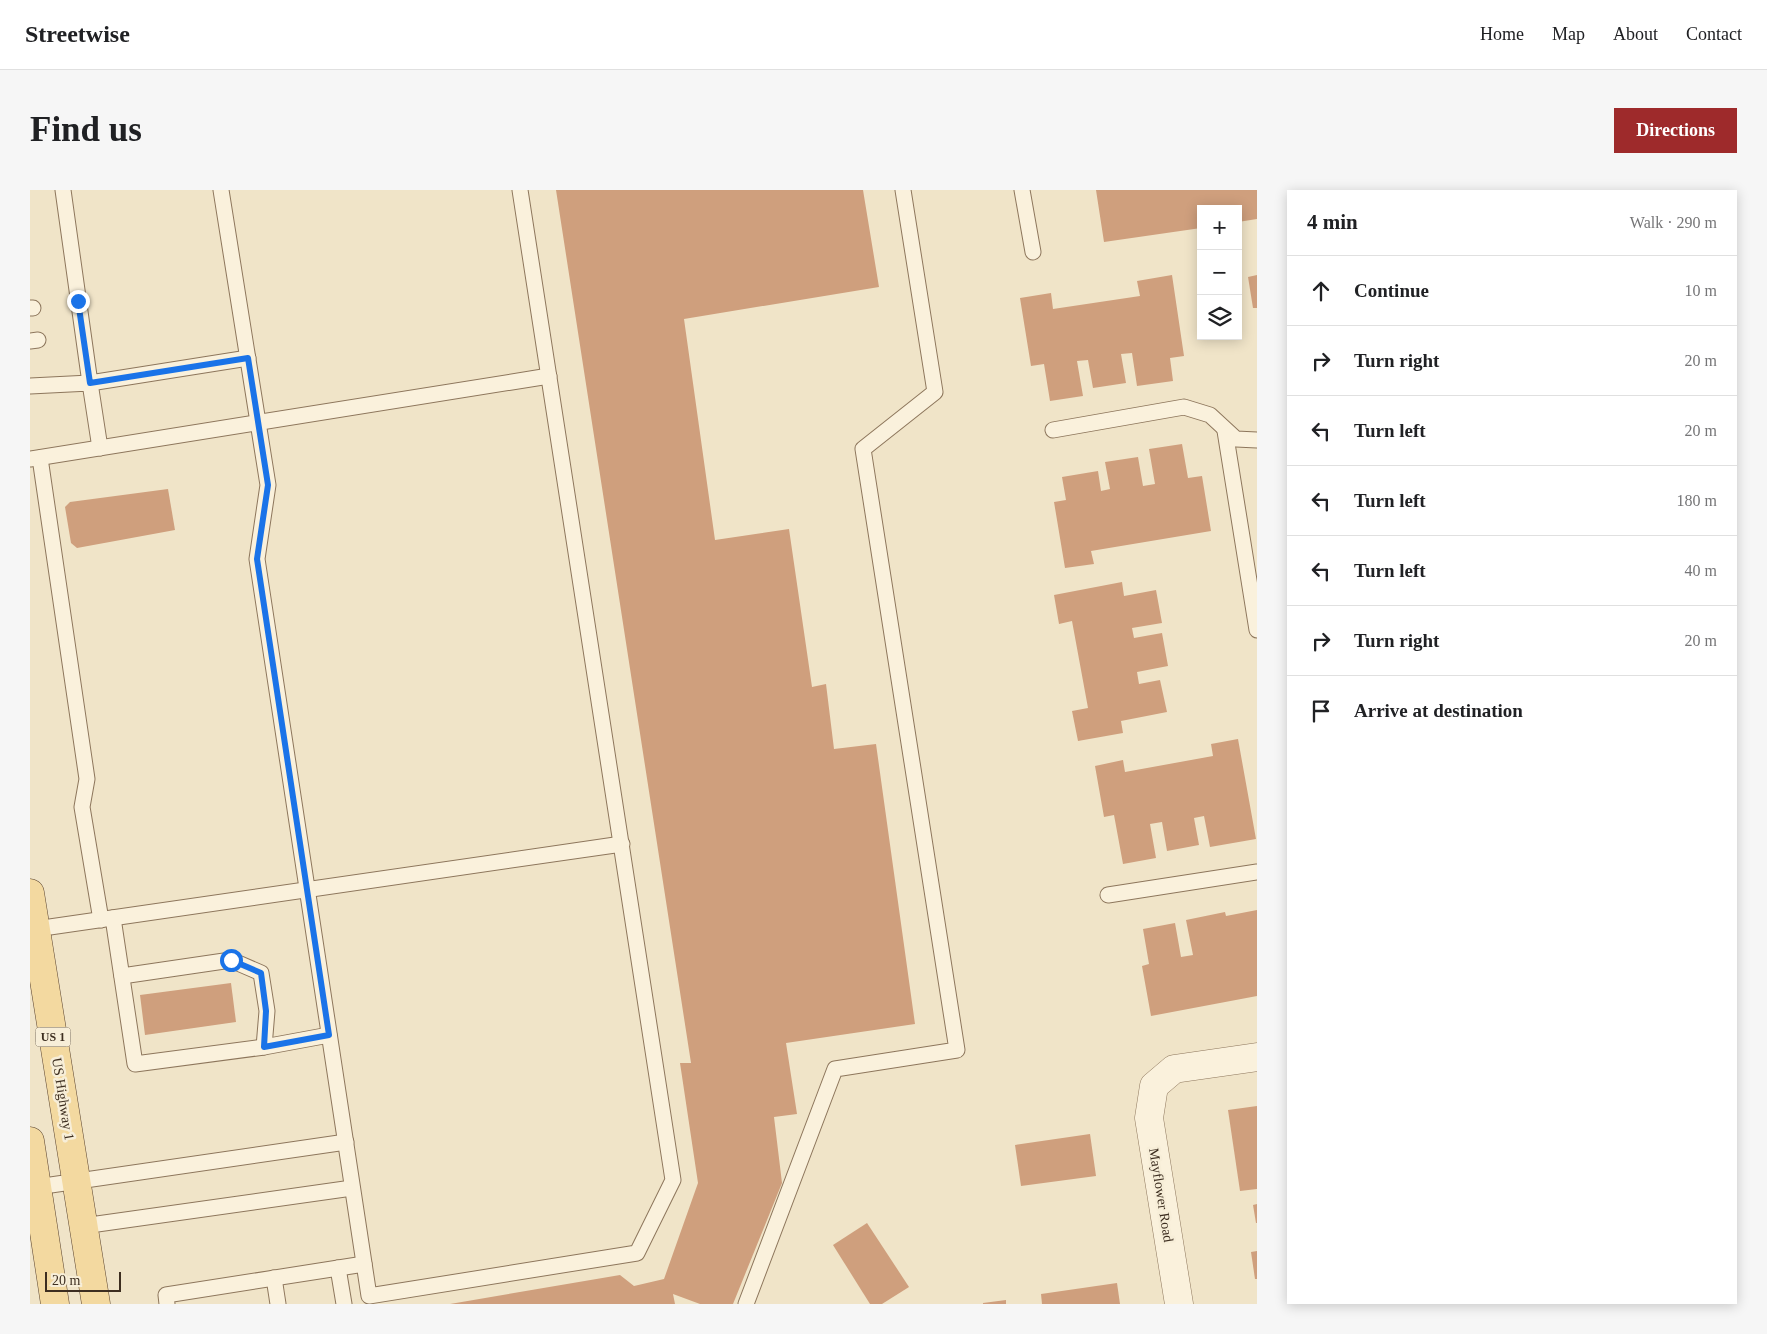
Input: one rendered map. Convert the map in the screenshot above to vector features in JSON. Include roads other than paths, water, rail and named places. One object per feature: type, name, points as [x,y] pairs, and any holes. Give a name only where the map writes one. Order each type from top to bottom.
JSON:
[{"type":"main road","name":"US Highway 1","points":[[30,894],[96,1304]]},
{"type":"main road","points":[[30,1141],[36,1204],[55,1304]]},
{"type":"street","name":"Mayflower Road","points":[[1179,1304],[1149,1118],[1154,1086],[1174,1069],[1257,1058]]},
{"type":"lane","points":[[63,190],[59,213],[77,334],[90,383],[100,448]]},
{"type":"lane","points":[[221,190],[268,485],[257,559],[369,1296],[637,1253],[674,1180],[520,190]]},
{"type":"lane","points":[[746,1304],[835,1069],[957,1050],[863,448],[935,392],[903,190]]},
{"type":"lane","points":[[1022,190],[1033,252]]},
{"type":"lane","points":[[30,386],[90,383],[248,358]]},
{"type":"lane","points":[[329,1035],[264,1047],[135,1064],[122,976],[82,807],[88,778],[35,458],[549,376]]},
{"type":"lane","points":[[1053,430],[1184,406],[1210,415],[1225,431],[1236,439],[1257,440]]},
{"type":"lane","points":[[1225,431],[1257,630]]},
{"type":"lane","points":[[36,929],[622,844]]},
{"type":"lane","points":[[1108,895],[1257,872]]},
{"type":"lane","points":[[122,976],[231,960],[261,973],[266,1011],[264,1047]]},
{"type":"lane","points":[[36,1204],[76,1182],[346,1142]]},
{"type":"lane","points":[[83,1226],[352,1188]]},
{"type":"lane","points":[[167,1304],[166,1295],[364,1264]]},
{"type":"lane","points":[[338,1268],[344,1304]]},
{"type":"lane","points":[[274,1278],[278,1304]]}]
